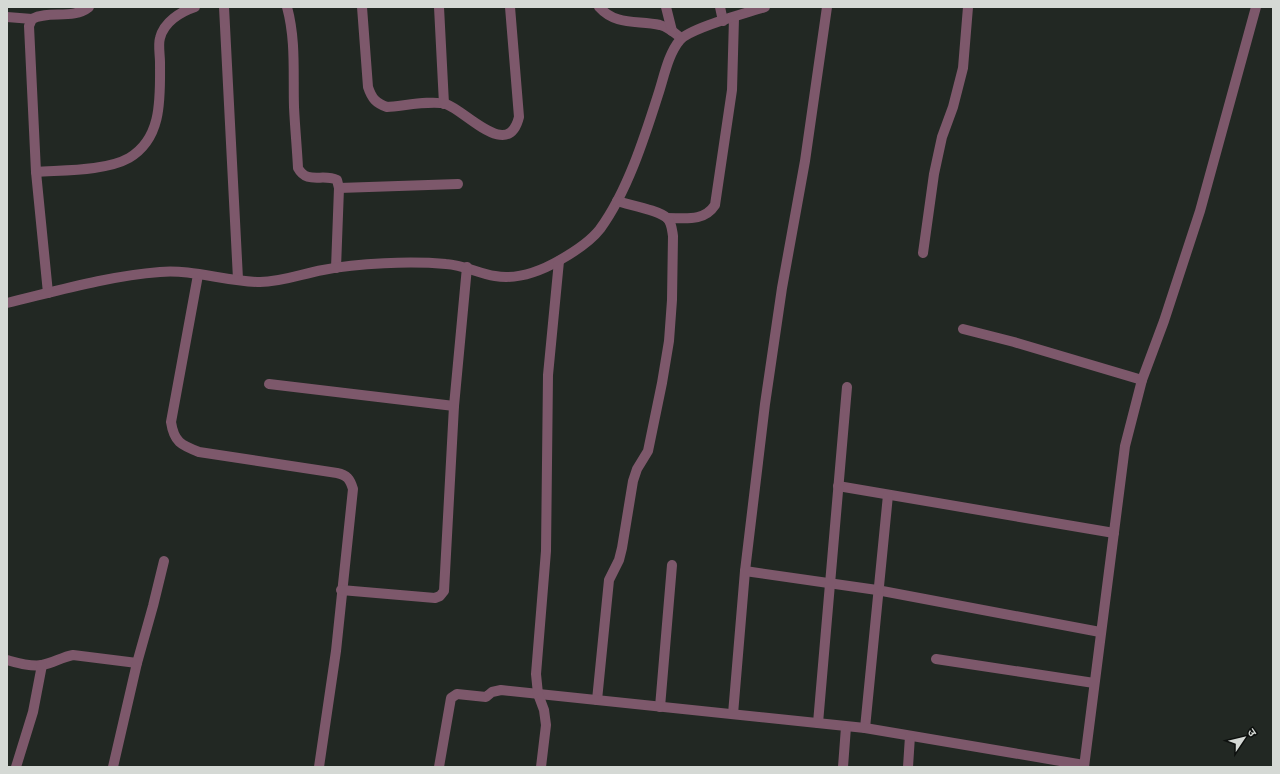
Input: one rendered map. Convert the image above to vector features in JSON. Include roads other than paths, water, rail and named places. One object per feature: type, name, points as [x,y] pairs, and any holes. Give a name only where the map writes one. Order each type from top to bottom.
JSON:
[{"type":"street","points":[[7,17],[32,18],[39,15],[76,13],[83,11],[88,7]]},
{"type":"street","points":[[36,172],[105,166],[129,158],[149,141],[157,120],[160,89],[160,38],[170,20],[183,10],[195,7]]},
{"type":"street","points":[[224,7],[238,280]]},
{"type":"street","points":[[287,7],[292,26],[294,50],[294,107],[298,168],[302,175],[308,178],[331,177],[337,180],[339,188],[336,268]]},
{"type":"street","points":[[362,7],[368,87],[371,98],[379,104],[387,107],[444,104],[457,109],[488,132],[499,135],[509,132],[517,126],[519,117],[510,7]]},
{"type":"street","points":[[439,7],[444,104]]},
{"type":"street","points":[[599,7],[607,16],[621,20],[661,25],[672,30],[681,38]]},
{"type":"street","points":[[666,7],[672,30]]},
{"type":"street","points":[[720,7],[723,22]]},
{"type":"street","points":[[7,303],[98,281],[131,275],[163,272],[257,282],[278,281],[298,275],[336,268],[425,263],[467,267],[494,276],[515,277],[537,272],[559,261],[579,248],[599,231],[617,201],[651,115],[670,58],[681,38],[699,29],[765,7]]},
{"type":"street","points":[[733,714],[745,571],[782,288],[805,161],[827,7]]},
{"type":"street","points":[[923,253],[934,174],[942,137],[954,107],[963,68],[968,7]]},
{"type":"street","points":[[439,767],[451,698],[457,694],[482,698],[501,690],[865,728],[1084,766],[1125,446],[1142,380],[1164,321],[1200,211],[1256,7]]},
{"type":"street","points":[[32,18],[29,26],[36,172],[48,294]]},
{"type":"street","points":[[617,201],[660,214],[667,218],[702,218],[710,213],[715,205],[732,90],[734,18]]},
{"type":"street","points":[[339,188],[458,184]]},
{"type":"street","points":[[597,700],[609,580],[619,560],[622,548],[633,481],[637,469],[648,451],[669,340],[672,300],[673,236],[671,225],[667,218]]},
{"type":"street","points":[[541,767],[546,725],[544,710],[538,694],[536,674],[546,551],[548,374],[559,261]]},
{"type":"street","points":[[341,590],[435,598],[440,596],[444,591],[454,406],[467,267]]},
{"type":"street","points":[[198,275],[171,422],[173,435],[182,445],[199,452],[337,472],[350,480],[353,489],[341,590],[336,652],[319,767]]},
{"type":"street","points":[[963,329],[1014,342],[1142,380]]},
{"type":"street","points":[[270,384],[454,406]]},
{"type":"street","points":[[818,724],[847,387]]},
{"type":"street","points":[[838,486],[1114,533]]},
{"type":"street","points":[[865,728],[888,495]]},
{"type":"street","points":[[113,767],[137,663],[164,561]]},
{"type":"street","points":[[660,707],[672,565]]},
{"type":"street","points":[[745,571],[878,590],[1100,632]]},
{"type":"street","points":[[7,660],[30,665],[42,665],[64,656],[73,655],[137,663]]},
{"type":"street","points":[[936,660],[1094,683]]},
{"type":"street","points":[[16,767],[33,712],[42,665]]},
{"type":"street","points":[[843,767],[846,727]]},
{"type":"street","points":[[908,767],[910,736]]}]
